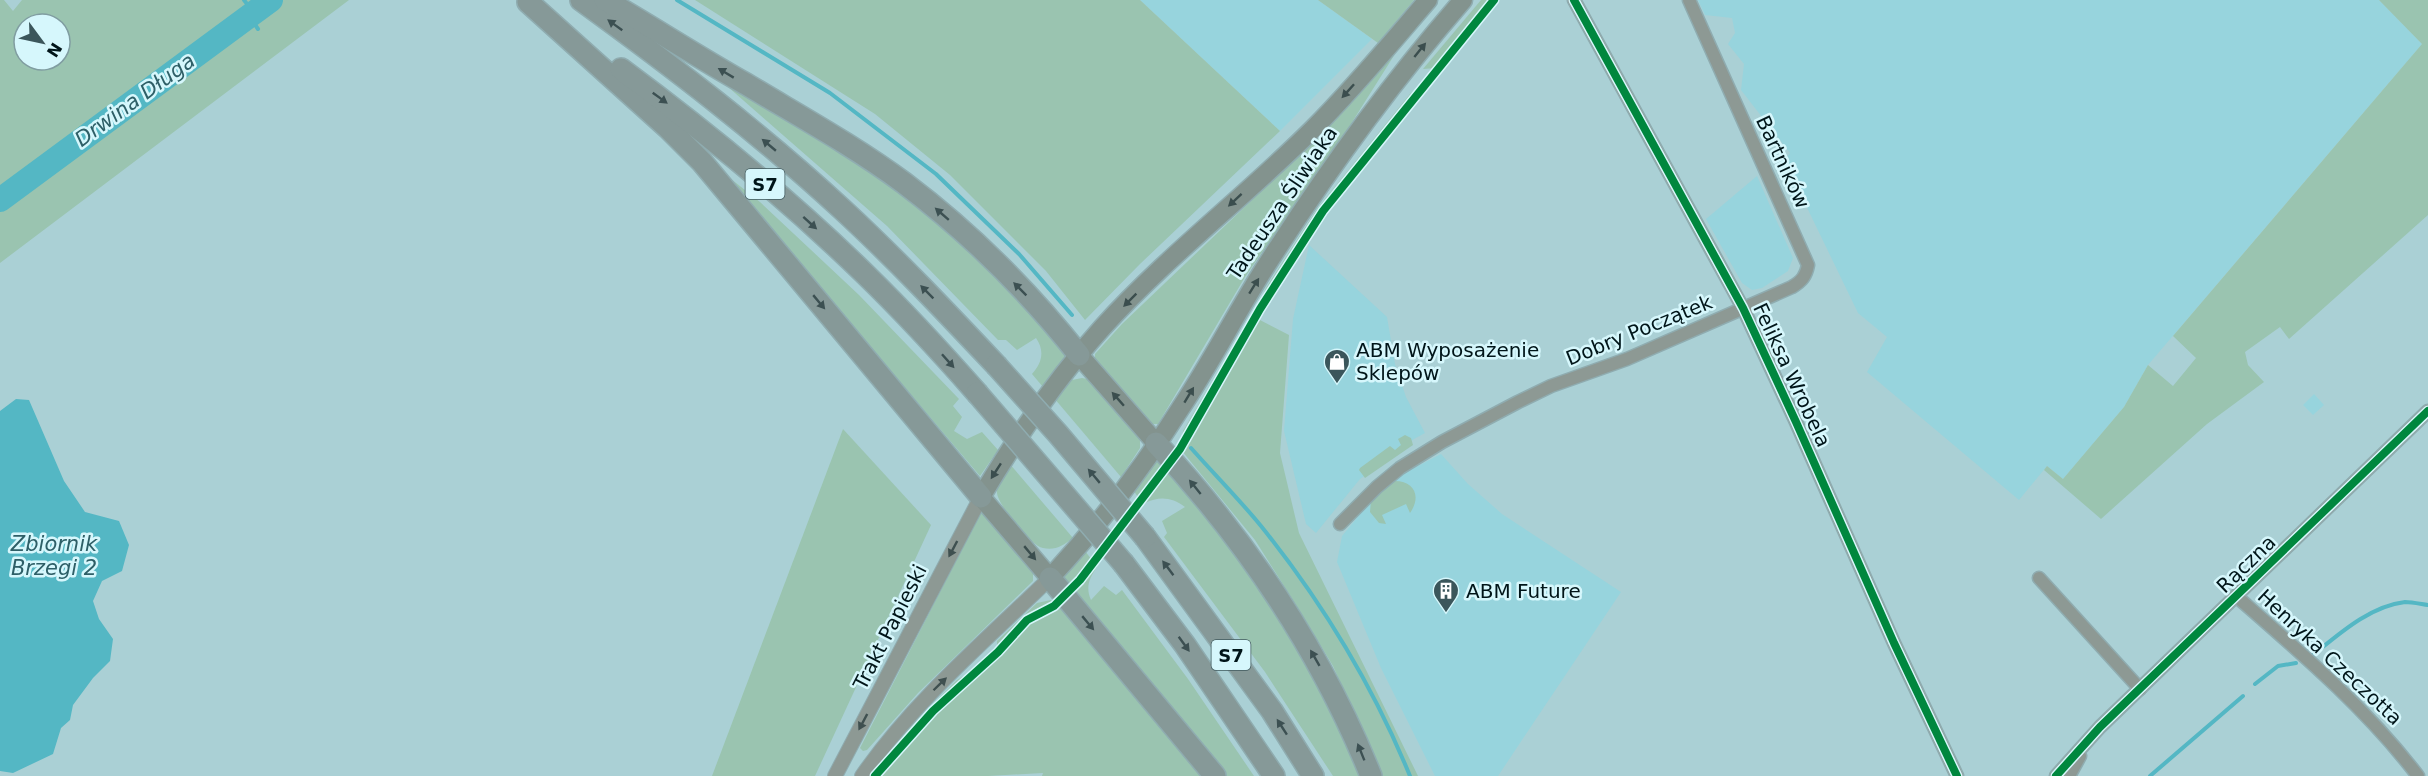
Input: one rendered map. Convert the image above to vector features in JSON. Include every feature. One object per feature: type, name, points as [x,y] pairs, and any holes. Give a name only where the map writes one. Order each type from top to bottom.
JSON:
[{"type":"highway","name":"S7","points":[[581,0],[684,75],[796,168],[926,291],[996,365],[1145,537],[1265,702],[1313,776]]},
{"type":"highway","points":[[605,0],[805,118],[904,184],[985,253],[1055,325],[1079,355]]},
{"type":"highway","name":"S7","points":[[527,1],[670,106],[744,166],[865,273],[977,393],[1124,564],[1185,645],[1274,776]]},
{"type":"highway","points":[[527,1],[668,128],[702,162],[981,497]]},
{"type":"highway","points":[[1156,443],[1183,472],[1269,582],[1327,680],[1352,728],[1371,776]]},
{"type":"highway","points":[[1050,578],[1215,776]]},
{"type":"main road","name":"Tadeusza Śliwiaka","points":[[981,497],[1051,390],[1103,327],[1156,273],[1314,128],[1428,0]]},
{"type":"main road","name":"Tadeusza Śliwiaka","points":[[1050,578],[1107,513],[1180,410],[1246,299],[1327,174],[1371,112],[1462,0]]},
{"type":"main road","points":[[1079,355],[1156,443]]},
{"type":"main road","points":[[981,497],[1050,578]]},
{"type":"street","name":"Feliksa Wrobela","points":[[1575,0],[1743,308],[1801,432],[1894,643],[1957,776]]},
{"type":"street","name":"Bartników","points":[[1689,0],[1808,265],[1806,274],[1800,282],[1743,308]]},
{"type":"street","name":"Dobry Początek","points":[[1340,524],[1377,487],[1400,468],[1452,437],[1551,386],[1627,359],[1743,308]]},
{"type":"street","name":"Rączna","points":[[2056,776],[2087,741],[2428,411]]},
{"type":"street","name":"Trakt Papieski","points":[[835,776],[981,497]]},
{"type":"street","points":[[862,776],[902,722],[1050,578]]},
{"type":"street","points":[[2039,578],[2140,689]]},
{"type":"street","name":"Henryka Czeczotta","points":[[2236,596],[2315,665],[2392,742],[2418,776]]},
{"type":"street","name":"Rączna","points":[[2069,776],[2087,741]]},
{"type":"shaded area","points":[[1140,0],[1318,0],[1372,39],[1280,131]]},
{"type":"shaded area","points":[[1698,0],[2379,0],[2422,44],[2148,365],[2124,407],[2063,479],[2047,466],[2019,500],[1867,372],[1887,337],[1858,313],[1784,160],[1790,153],[1741,90],[1744,64],[1728,44],[1735,33],[1732,18],[1705,15]]},
{"type":"shaded area","points":[[1757,176],[1793,258],[1788,271],[1762,288],[1752,290],[1742,283],[1706,219]]},
{"type":"shaded area","points":[[1309,245],[1387,317],[1395,364],[1406,397],[1425,433],[1360,479],[1316,533],[1306,524],[1284,431],[1293,319]]},
{"type":"shaded area","points":[[2314,394],[2324,405],[2313,415],[2303,405]]},
{"type":"shaded area","points":[[1441,454],[1468,484],[1502,514],[1621,592],[1498,776],[1435,776],[1381,668],[1337,562],[1342,536],[1370,502],[1406,472]]},
{"type":"green space","points":[[0,0],[4,0],[13,11],[22,0],[349,0],[0,263]]},
{"type":"green space","points":[[695,0],[1140,0],[1280,131],[1140,264],[1085,320],[1046,271],[950,175],[875,114]]},
{"type":"green space","points":[[1318,0],[1414,0],[1378,43]]},
{"type":"green space","points":[[1481,0],[1490,0],[1436,68],[1423,69]]},
{"type":"green space","points":[[2379,0],[2428,0],[2428,215],[2289,339],[2280,327],[2245,352],[2248,365],[2264,382],[2207,424],[2101,519],[2044,470],[2047,466],[2063,479],[2124,407],[2148,365],[2173,386],[2196,358],[2173,336],[2422,44]]},
{"type":"green space","points":[[1395,54],[1349,127],[1245,277],[1158,424],[1151,424],[1095,359],[1095,354],[1122,324],[1273,180]]},
{"type":"green space","points":[[711,72],[879,174],[992,268],[1067,355],[1043,387],[1032,374],[1041,357],[1041,348],[1036,338],[1017,350],[1006,340],[998,340],[887,226]]},
{"type":"green space","points":[[1420,86],[1329,199],[1260,303],[1266,288],[1317,209],[1410,94]]},
{"type":"green space","points":[[721,171],[760,202],[859,295],[959,399],[953,406],[962,417],[954,431],[967,439],[982,432],[998,450],[980,476]]},
{"type":"green space","points":[[1256,311],[1181,443],[1183,431],[1253,312]]},
{"type":"green space","points":[[1258,319],[1289,335],[1280,453],[1299,533],[1418,776],[1382,776],[1333,666],[1298,608],[1255,540],[1182,451]]},
{"type":"green space","points":[[1082,378],[1092,380],[1140,437],[1140,448],[1121,477],[1054,398],[1072,380]]},
{"type":"green space","points":[[843,429],[931,525],[815,776],[712,776]]},
{"type":"green space","points":[[1405,435],[1411,438],[1413,445],[1365,478],[1360,468],[1390,446],[1395,450],[1401,445],[1398,439]]},
{"type":"green space","points":[[1158,457],[1164,463],[1138,497],[1133,490]]},
{"type":"green space","points":[[1009,463],[1073,538],[1063,545],[1047,549],[1038,546],[1016,524],[997,493],[999,481]]},
{"type":"green space","points":[[1169,469],[1235,549],[1281,612],[1312,669],[1361,776],[1333,776],[1265,672],[1164,537],[1167,533],[1162,521],[1185,507],[1175,501],[1165,499],[1155,499],[1145,503],[1143,501]]},
{"type":"green space","points":[[1393,481],[1400,481],[1411,486],[1415,495],[1414,507],[1410,513],[1406,504],[1382,515],[1386,524],[1379,523],[1370,512],[1371,500]]},
{"type":"green space","points":[[986,513],[1033,569],[1033,581],[918,693],[867,750],[863,751],[860,748],[980,514]]},
{"type":"green space","points":[[1085,551],[1092,560],[1068,589],[1060,579]]},
{"type":"green space","points":[[1095,564],[1097,567],[1088,586],[1091,600],[1104,586],[1116,595],[1122,590],[1188,679],[1254,776],[1224,776],[1072,593]]},
{"type":"green space","points":[[1057,601],[1025,617],[991,656],[955,686],[915,726],[873,776],[869,776],[913,724],[957,680],[974,670],[997,649],[997,641],[1037,603]]},
{"type":"green space","points":[[1062,604],[1206,776],[1042,776],[1043,773],[988,776],[879,776],[920,727],[965,684],[982,672],[1027,622]]},
{"type":"water","name":"Zbiornik Brzegi 2","points":[[16,399],[29,400],[64,481],[85,512],[119,521],[129,545],[122,571],[102,581],[93,601],[99,619],[113,639],[110,661],[93,678],[73,705],[70,720],[61,728],[53,754],[13,773],[0,771],[0,411]]},
{"type":"waterway","points":[[244,0],[254,13]]},
{"type":"waterway","name":"Drwina Długa","points":[[0,200],[271,0]]},
{"type":"waterway","points":[[677,0],[830,93],[936,174],[1019,254],[1072,315]]},
{"type":"waterway","points":[[249,16],[258,29]]},
{"type":"waterway","points":[[1191,448],[1261,526],[1305,584],[1363,677],[1410,776]]},
{"type":"waterway","points":[[2313,655],[2356,622],[2380,609],[2405,602],[2428,605]]},
{"type":"waterway","points":[[2255,684],[2278,666],[2296,663]]},
{"type":"waterway","points":[[2150,776],[2243,696]]},
{"type":"cycle path","points":[[875,776],[933,711],[998,652],[1027,620],[1054,606],[1080,580],[1180,449],[1260,309],[1323,211],[1494,0]]},
{"type":"cycle path","points":[[1574,0],[1743,308],[1894,643],[1957,776]]},
{"type":"cycle path","points":[[2056,776],[2100,727],[2428,411]]},
{"type":"place","name":"ABM Wyposażenie Sklepów","points":[[1337,385]]},
{"type":"place","name":"ABM Future","points":[[1446,614]]}]
